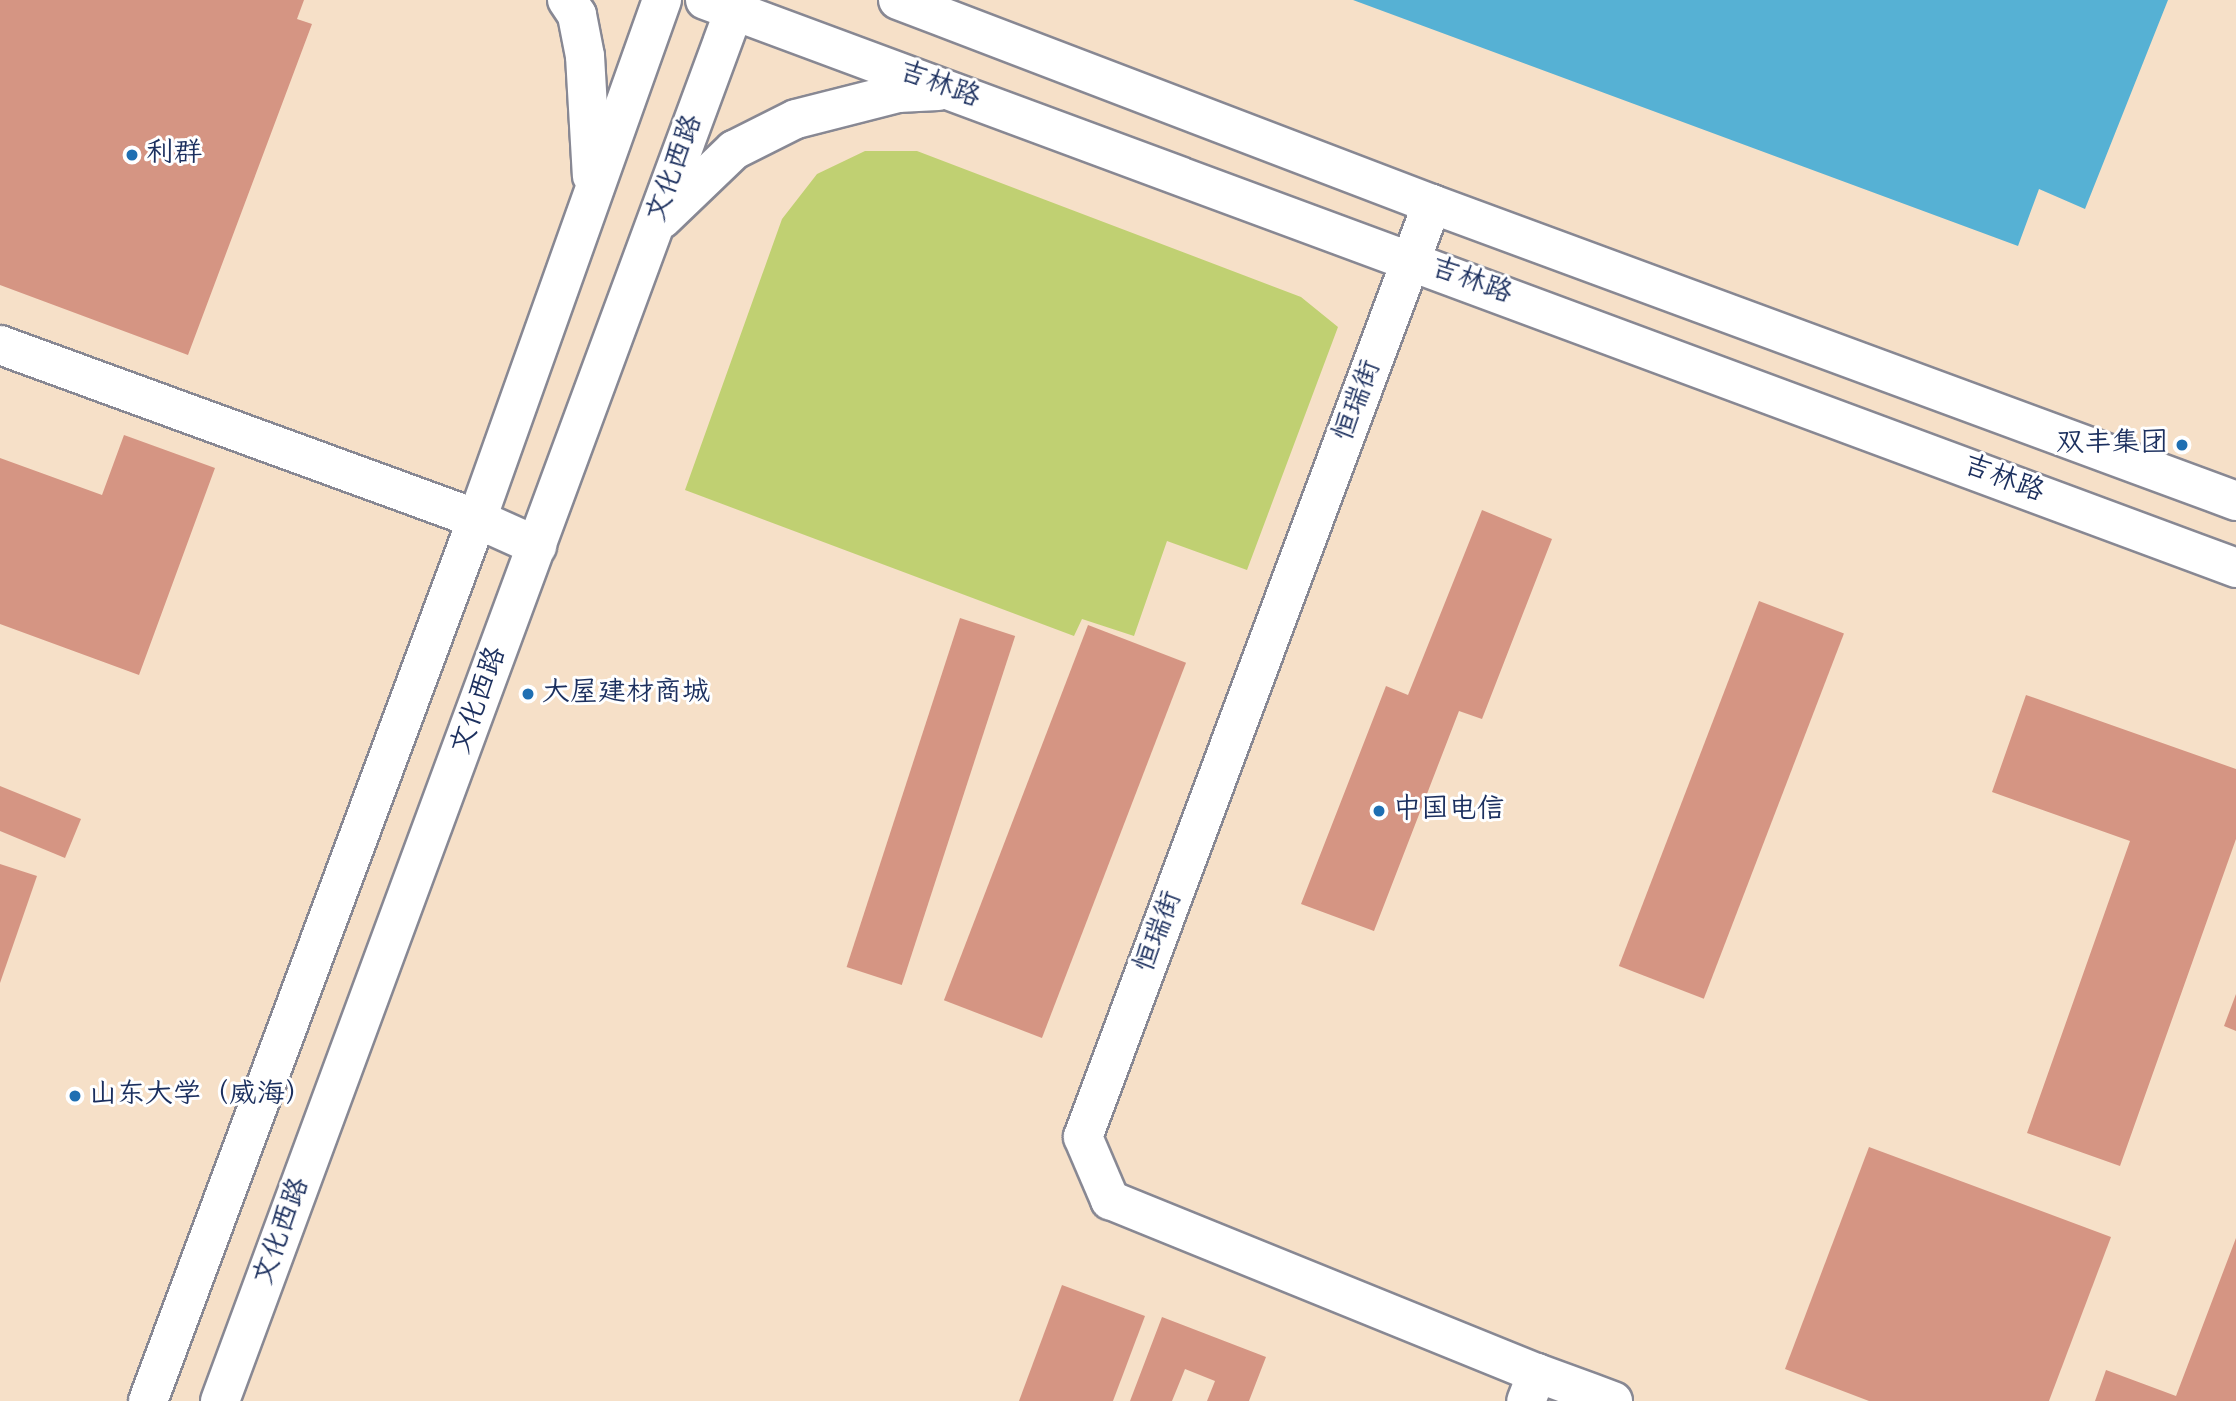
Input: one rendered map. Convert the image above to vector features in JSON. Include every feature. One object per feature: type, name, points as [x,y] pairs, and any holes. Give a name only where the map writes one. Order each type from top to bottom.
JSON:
[{"type":"main road","points":[[567,0],[577,15],[585,56],[592,197]]},
{"type":"main road","points":[[148,1401],[477,519],[662,0]]},
{"type":"main road","points":[[898,0],[1432,204],[2236,501]]},
{"type":"main road","points":[[950,0],[987,33]]},
{"type":"main road","name":"吉林路","points":[[726,4],[2236,568]]},
{"type":"main road","name":"文化西路","points":[[220,1401],[656,226],[726,4]]},
{"type":"main road","points":[[656,226],[734,150],[796,118],[898,93],[951,90]]},
{"type":"main road","name":"恒瑞街","points":[[1432,204],[1083,1137],[1110,1200],[1532,1387],[1612,1401]]},
{"type":"main road","points":[[0,345],[477,519],[537,546]]},
{"type":"green space","points":[[865,151],[917,151],[1301,297],[1338,327],[1247,570],[1167,541],[1134,636],[1082,619],[1074,636],[685,490],[782,219],[817,174]]},
{"type":"water","points":[[1353,0],[2168,0],[2085,209],[2039,189],[2018,246]]},
{"type":"building","name":"利群","points":[[0,0],[304,0],[297,19],[312,24],[188,355],[0,285]]},
{"type":"building","points":[[124,435],[215,468],[139,675],[0,624],[0,458],[102,495]]},
{"type":"building","name":"中国电信","points":[[1482,510],[1552,539],[1482,719],[1459,711],[1374,931],[1301,904],[1386,686],[1408,695]]},
{"type":"building","points":[[1759,601],[1844,634],[1704,999],[1619,966]]},
{"type":"building","points":[[960,618],[1015,636],[902,985],[847,967]]},
{"type":"building","points":[[1088,625],[1186,663],[1042,1038],[944,1000]]},
{"type":"building","points":[[2026,695],[2236,769],[2236,839],[2120,1166],[2027,1133],[2130,841],[1992,792]]},
{"type":"building","points":[[0,786],[81,819],[65,858],[0,831]]},
{"type":"building","points":[[0,864],[37,876],[0,983]]},
{"type":"building","points":[[2236,994],[2236,1031],[2224,1026]]},
{"type":"building","points":[[1869,1147],[2111,1237],[2049,1401],[1869,1401],[1785,1369]]},
{"type":"building","points":[[2236,1238],[2236,1401],[2095,1401],[2106,1370],[2176,1396]]},
{"type":"building","points":[[1062,1285],[1145,1316],[1113,1401],[1019,1401]]},
{"type":"building","points":[[1162,1317],[1266,1357],[1249,1401],[1207,1401],[1215,1381],[1185,1369],[1172,1401],[1130,1401]]},
{"type":"place","name":"利群","points":[[132,155]]},
{"type":"place","name":"双丰集团","points":[[2182,445]]},
{"type":"place","name":"大屋建材商城","points":[[528,694]]},
{"type":"place","name":"中国电信","points":[[1379,811]]},
{"type":"place","name":"山东大学（威海）","points":[[75,1096]]}]
